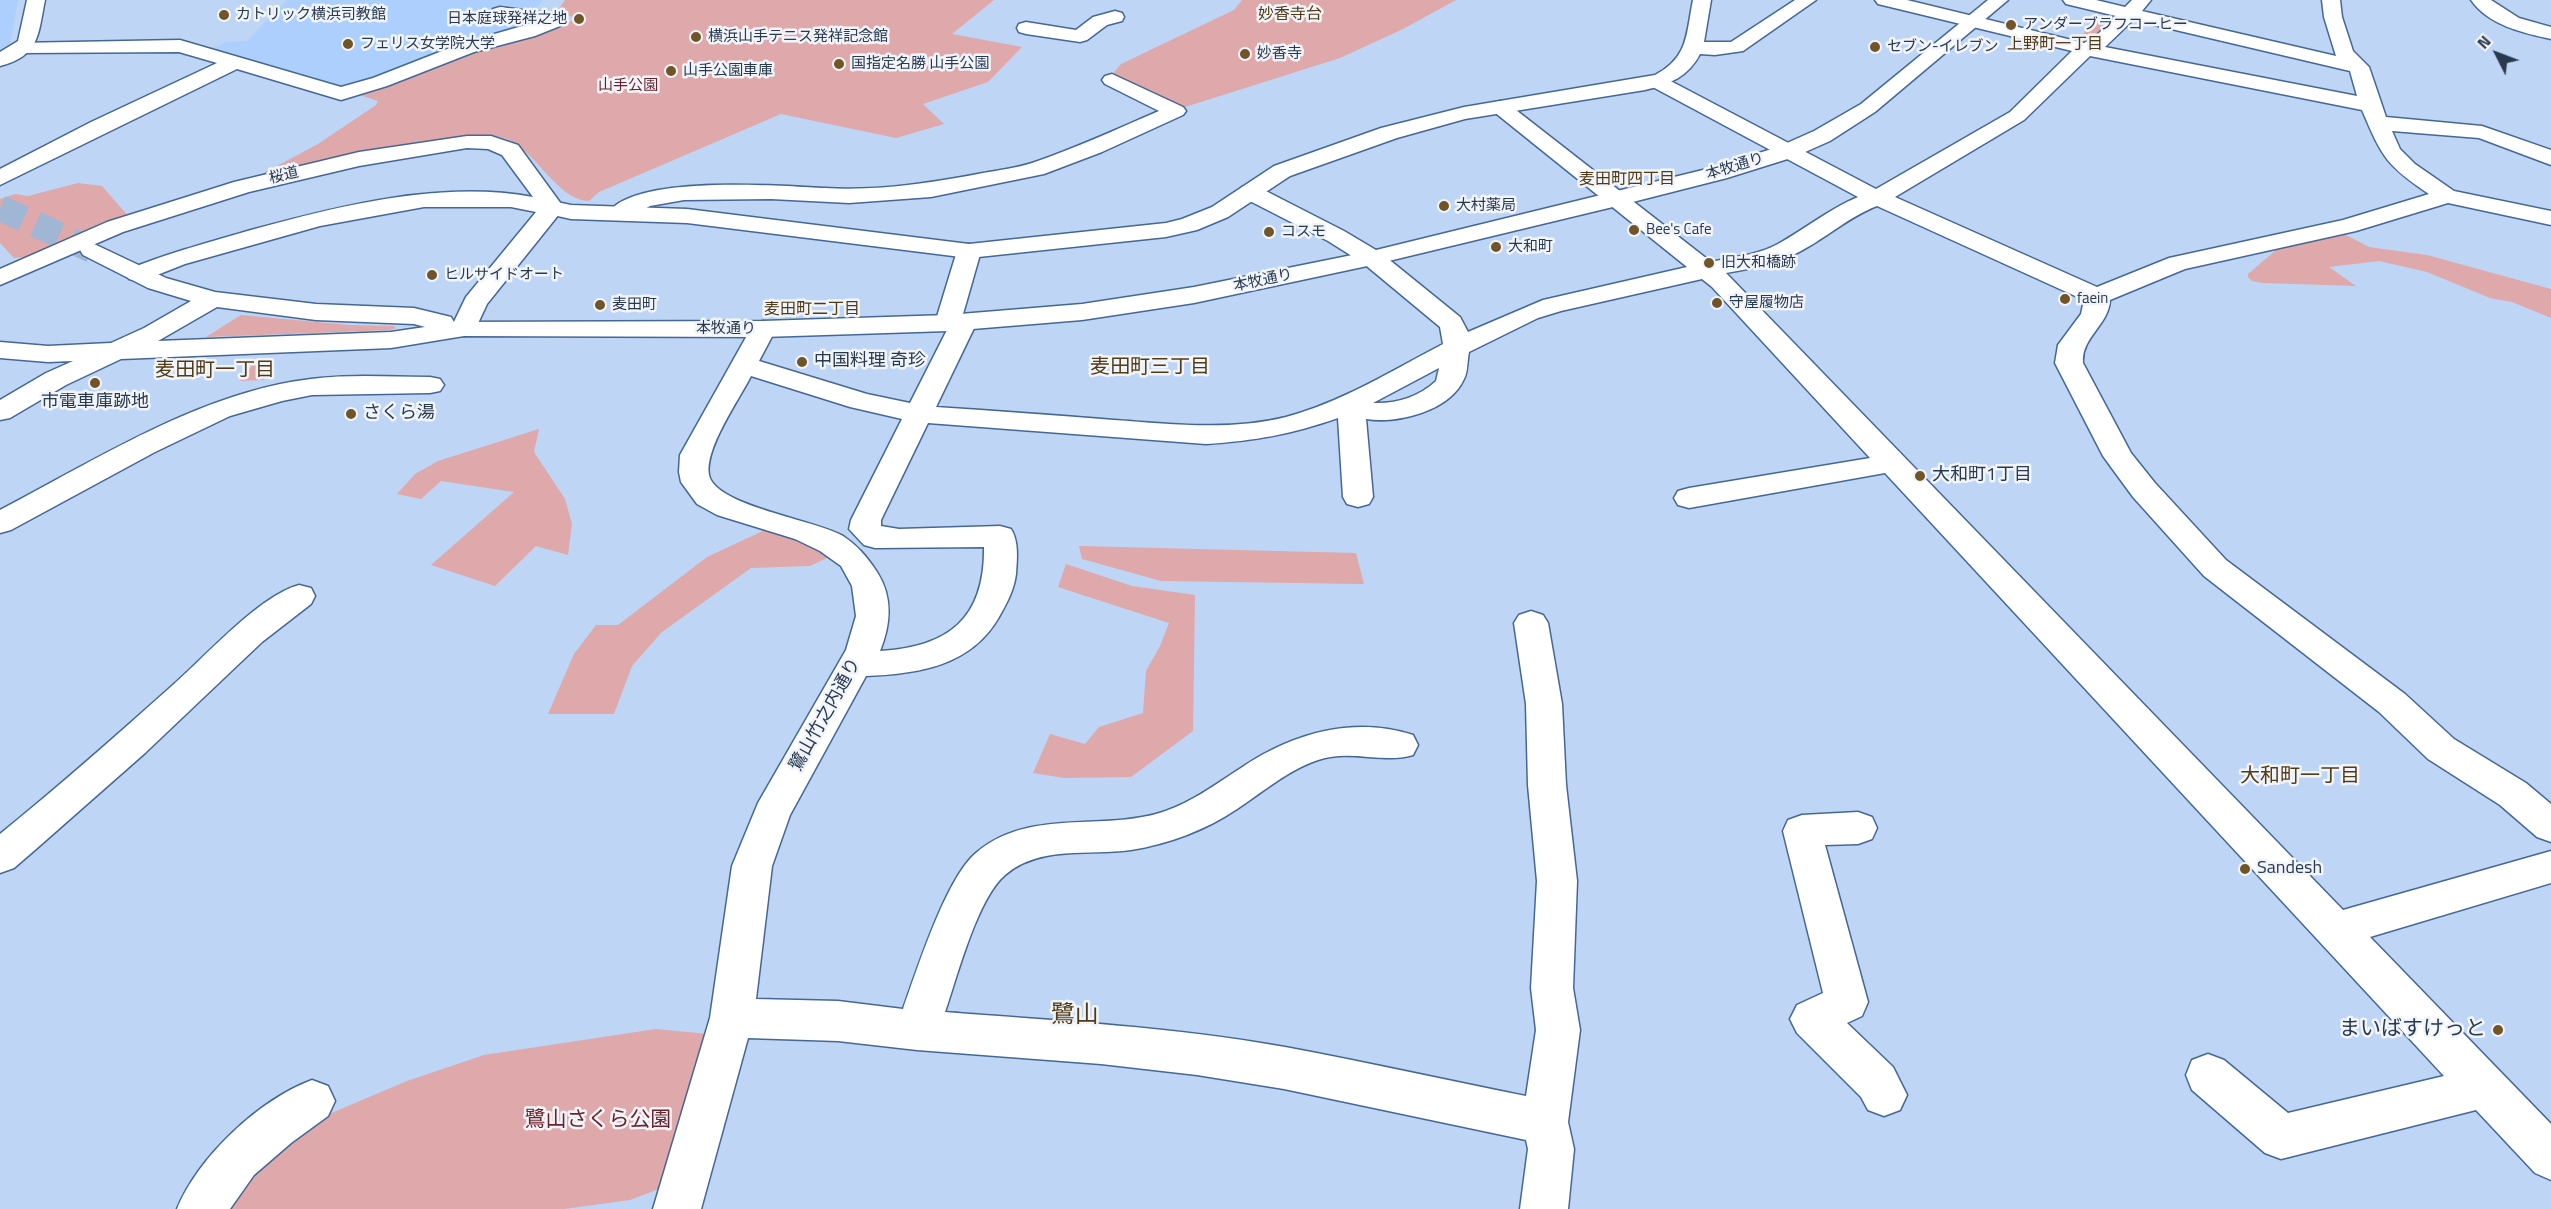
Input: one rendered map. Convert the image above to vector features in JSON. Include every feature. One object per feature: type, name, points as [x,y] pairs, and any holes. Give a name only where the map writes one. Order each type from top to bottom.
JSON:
[{"type":"street","points":[[0,60],[23,47],[27,42],[36,0]]},
{"type":"street","points":[[138,273],[176,259],[318,219],[424,200],[511,200],[570,212],[687,216],[969,251],[1086,240],[1182,227],[1220,212],[1275,175],[1301,162],[1389,133],[1431,121],[1500,107],[1656,81],[1683,68],[1692,47],[1702,0]]},
{"type":"street","points":[[1692,47],[1715,49],[1736,47],[1807,0]]},
{"type":"street","points":[[1884,0],[2065,44]]},
{"type":"street","name":"本牧通り","points":[[0,350],[48,354],[391,340],[464,328],[763,329],[956,323],[1082,312],[1194,295],[1372,258],[1617,199],[1719,173],[1786,152],[1822,136],[1868,108],[1999,0]]},
{"type":"street","points":[[2072,0],[2135,7],[2359,67]]},
{"type":"street","points":[[2331,0],[2344,53],[2359,67],[2374,114],[2390,151],[2398,162],[2447,196],[2551,218]]},
{"type":"street","points":[[2480,0],[2498,14],[2529,29],[2551,33]]},
{"type":"street","points":[[1868,194],[2018,116],[2108,4]]},
{"type":"street","points":[[2085,34],[2103,40],[2135,7]]},
{"type":"street","points":[[180,46],[341,93],[380,82],[467,48],[528,32],[553,22],[544,9],[500,13]]},
{"type":"street","points":[[1026,28],[1080,36],[1100,21],[1114,17]]},
{"type":"street","points":[[758,369],[860,400],[919,414],[1235,436],[1293,425],[1351,404],[1458,348],[1547,306],[1763,258],[1785,250],[1995,111],[2065,44],[2085,34],[2374,114],[2482,132],[2551,158]]},
{"type":"street","points":[[23,47],[221,45]]},
{"type":"street","points":[[0,178],[99,127],[236,62]]},
{"type":"street","points":[[620,213],[643,200],[684,193],[771,192],[849,196],[931,190],[1036,169],[1094,147],[1176,111],[1112,80]]},
{"type":"street","points":[[1656,81],[1868,194],[2097,296],[2178,263],[2348,226],[2447,196]]},
{"type":"street","points":[[1500,107],[1708,270],[2551,1157]]},
{"type":"street","name":"桜道","points":[[0,278],[115,227],[242,187],[359,159],[467,142],[492,142],[510,150],[552,208]]},
{"type":"street","points":[[1250,192],[1336,236],[1372,258],[1451,322],[1457,334],[1458,348]]},
{"type":"street","points":[[464,328],[475,302],[552,208]]},
{"type":"street","name":"本牧通り","points":[[92,250],[174,289],[213,299],[316,312],[414,316],[464,328]]},
{"type":"street","points":[[854,664],[921,659],[945,650],[969,633],[996,591],[1000,563],[1000,536],[875,538],[864,529],[866,520],[919,414],[956,323],[969,251]]},
{"type":"street","points":[[2097,296],[2097,307],[2071,344],[2067,357],[2114,449],[2144,490],[2215,568],[2392,703],[2441,749],[2513,794],[2551,826]]},
{"type":"street","points":[[0,412],[56,379],[153,334],[213,299]]},
{"type":"street","name":"鷺山竹之内通り","points":[[677,1209],[732,1017],[747,894],[760,841],[771,814],[867,641],[873,608],[863,573],[849,555],[806,531],[732,510],[715,501],[696,482],[693,466],[695,455],[763,329]]},
{"type":"street","points":[[0,523],[145,446],[220,410],[278,393],[312,387],[430,385]]},
{"type":"street","points":[[1351,404],[1358,497]]},
{"type":"street","points":[[1689,498],[1892,463]]},
{"type":"street","points":[[0,857],[100,773],[250,636],[299,596]]},
{"type":"street","points":[[1531,623],[1544,704],[1547,785],[1557,880],[1552,988],[1558,1030],[1545,1122],[1551,1149],[1544,1209]]},
{"type":"street","points":[[917,1030],[961,915],[987,867],[1001,855],[1018,846],[1040,840],[1146,832],[1174,823],[1213,805],[1273,764],[1313,747],[1338,741],[1400,745]]},
{"type":"street","points":[[1858,828],[1802,831],[1847,1002],[1812,1019],[1877,1082],[1884,1095]]},
{"type":"street","points":[[2334,930],[2551,867]]},
{"type":"street","points":[[732,1017],[838,1021],[917,1030],[1101,1044],[1284,1068],[1545,1122]]},
{"type":"street","points":[[2208,1075],[2281,1137],[2485,1087]]},
{"type":"street","points":[[201,1209],[238,1159],[275,1127],[312,1101]]},
{"type":"shaded area","points":[[0,0],[18,0],[10,44],[0,51]]},
{"type":"shaded area","name":"フェリス女学院大学","points":[[287,0],[543,0],[532,12],[494,17],[523,22],[532,26],[342,89],[199,48],[217,47],[225,42],[247,41]]},
{"type":"green space","name":"山手公園","points":[[565,0],[994,0],[952,34],[1022,47],[988,82],[923,104],[944,124],[896,138],[781,114],[599,192],[589,201],[566,192],[526,152],[504,138],[497,137],[485,137],[262,177],[260,175],[318,144],[376,105],[378,101],[354,93],[492,45],[559,28],[576,18],[561,13],[559,9]]},
{"type":"green space","name":"妙香寺","points":[[1242,0],[1456,0],[1403,29],[1340,58],[1185,107],[1179,107],[1110,77],[1121,64],[1234,10]]},
{"type":"green space","points":[[2103,14],[2117,17],[2094,39],[2076,41]]},
{"type":"green space","points":[[78,183],[102,186],[130,218],[36,256],[14,258],[0,243],[0,199],[15,194],[28,196]]},
{"type":"green space","points":[[2344,234],[2369,247],[2427,255],[2551,289],[2551,318],[2512,302],[2490,298],[2427,272],[2379,261],[2329,267],[2356,286],[2263,283],[2252,281],[2248,277],[2248,274],[2275,251],[2276,247]]},
{"type":"green space","points":[[241,315],[349,325],[394,326],[396,328],[206,337]]},
{"type":"green space","points":[[275,365],[264,380],[240,381],[252,366]]},
{"type":"green space","points":[[539,429],[534,452],[565,499],[572,524],[568,555],[536,546],[495,586],[431,565],[514,492],[441,481],[421,499],[397,494],[415,474],[438,461]]},
{"type":"green space","points":[[767,529],[831,556],[810,566],[751,568],[662,632],[632,666],[614,714],[548,714],[574,654],[596,625],[618,625],[707,557]]},
{"type":"green space","points":[[1079,546],[1356,553],[1364,584],[1161,581],[1082,559]]},
{"type":"green space","points":[[1066,564],[1132,586],[1195,595],[1193,731],[1131,777],[1064,778],[1033,773],[1050,734],[1085,744],[1099,727],[1143,713],[1146,671],[1160,646],[1169,623],[1058,587]]},
{"type":"green space","name":"鷺山さくら公園","points":[[656,1029],[708,1034],[667,1186],[630,1200],[564,1209],[216,1209],[240,1178],[329,1114],[407,1081],[484,1055]]},
{"type":"tunnel","points":[[0,208],[92,250]]},
{"type":"place","name":"カトリック横浜司教館","points":[[224,15]]},
{"type":"place","name":"日本庭球発祥之地","points":[[579,19]]},
{"type":"place","name":"アンダーブラフコーヒー","points":[[2011,25]]},
{"type":"place","name":"横浜山手テニス発祥記念館","points":[[696,37]]},
{"type":"place","name":"フェリス女学院大学","points":[[348,44]]},
{"type":"place","name":"セブン-イレブン","points":[[1875,47]]},
{"type":"place","name":"妙香寺","points":[[1245,54]]},
{"type":"place","name":"国指定名勝 山手公園","points":[[839,64]]},
{"type":"place","name":"山手公園車庫","points":[[671,71]]},
{"type":"place","name":"大村薬局","points":[[1444,206]]},
{"type":"place","name":"Bee's Cafe","points":[[1634,230]]},
{"type":"place","name":"コスモ","points":[[1269,232]]},
{"type":"place","name":"大和町","points":[[1496,247]]},
{"type":"place","name":"旧大和橋跡","points":[[1709,263]]},
{"type":"place","name":"ヒルサイドオート","points":[[432,275]]},
{"type":"place","name":"faein","points":[[2065,299]]},
{"type":"place","name":"守屋履物店","points":[[1717,303]]},
{"type":"place","name":"麦田町","points":[[600,305]]},
{"type":"place","name":"中国料理 奇珍","points":[[802,362]]},
{"type":"place","name":"市電車庫跡地","points":[[95,383]]},
{"type":"place","name":"さくら湯","points":[[351,414]]},
{"type":"place","name":"大和町1丁目","points":[[1920,476]]},
{"type":"place","name":"Sandesh","points":[[2245,869]]},
{"type":"place","name":"まいばすけっと","points":[[2498,1030]]},
{"type":"district","name":"妙香寺台","points":[[1290,15]]},
{"type":"district","name":"上野町一丁目","points":[[2055,45]]},
{"type":"district","name":"麦田町四丁目","points":[[1627,180]]},
{"type":"district","name":"麦田町二丁目","points":[[812,310]]},
{"type":"district","name":"麦田町三丁目","points":[[1150,368]]},
{"type":"district","name":"麦田町一丁目","points":[[215,371]]},
{"type":"district","name":"大和町一丁目","points":[[2300,777]]},
{"type":"district","name":"鷺山","points":[[1075,1016]]}]
